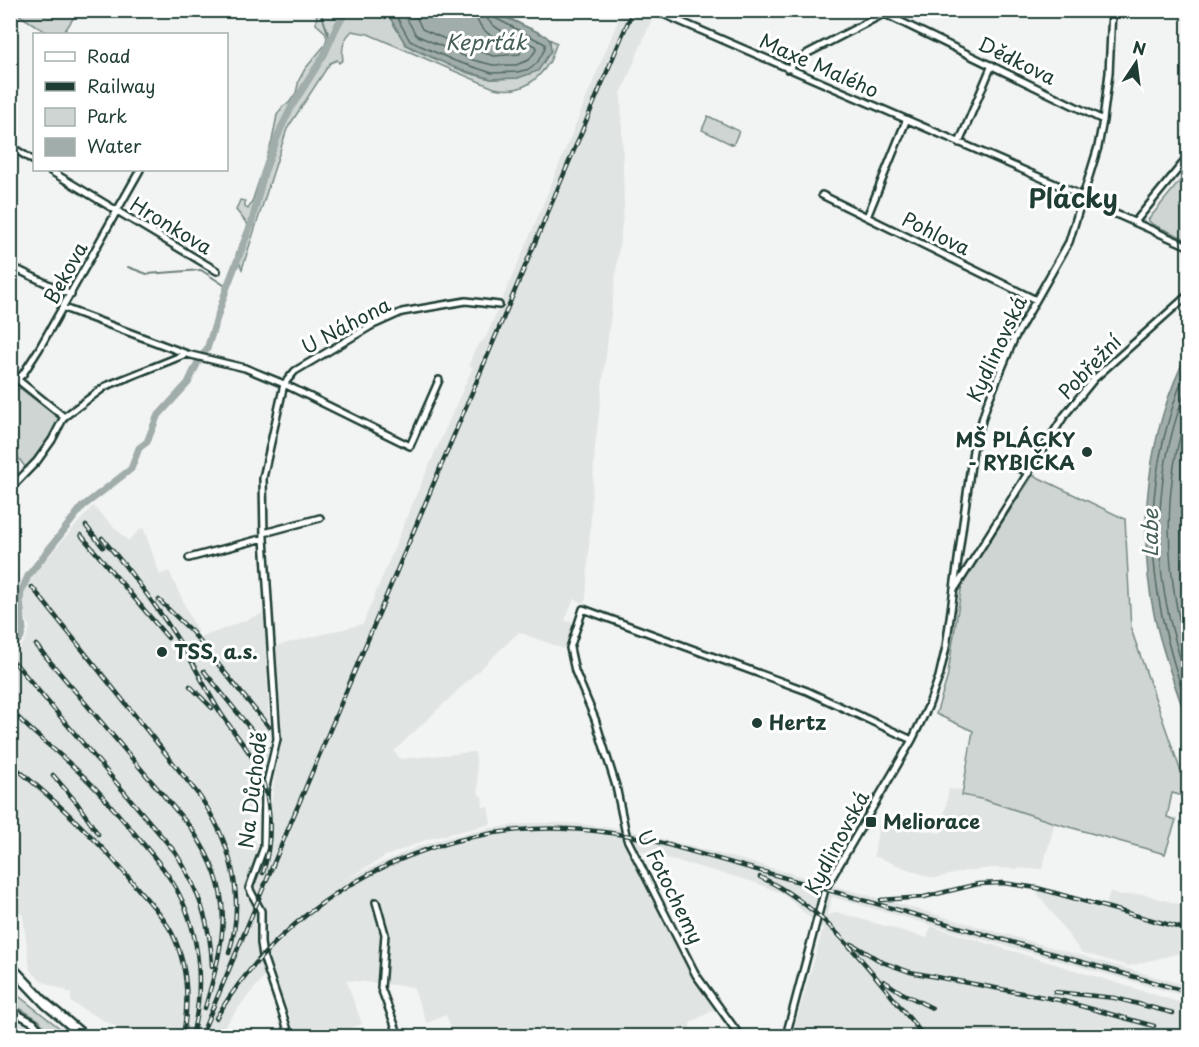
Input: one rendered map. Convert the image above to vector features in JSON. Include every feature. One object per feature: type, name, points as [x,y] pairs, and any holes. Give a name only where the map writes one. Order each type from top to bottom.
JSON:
[{"type":"main road","points":[[10,966],[46,1004],[84,1036]]},
{"type":"street","name":"Maxe Malého","points":[[654,10],[1083,197]]},
{"type":"street","name":"Kydlinovská","points":[[786,1036],[825,889],[912,740],[939,677],[946,647],[973,450],[978,430],[1011,348],[1063,254],[1083,197],[1098,147],[1103,120],[1109,73],[1112,10]]},
{"type":"street","name":"Dědkova","points":[[787,69],[808,53],[888,12],[1103,120]]},
{"type":"street","points":[[959,143],[992,65]]},
{"type":"street","points":[[867,217],[906,121]]},
{"type":"street","points":[[10,146],[33,160]]},
{"type":"street","points":[[1136,222],[1188,157]]},
{"type":"street","name":"Hronkova","points":[[51,171],[217,271]]},
{"type":"street","name":"Bekova","points":[[10,386],[18,380],[33,359],[64,308],[139,171]]},
{"type":"street","name":"Pohlova","points":[[822,195],[1036,300]]},
{"type":"street","points":[[1083,197],[1188,246]]},
{"type":"street","points":[[10,266],[71,295]]},
{"type":"street","name":"Pobřežní","points":[[953,591],[1064,416],[1084,390],[1188,295]]},
{"type":"street","name":"U Náhona","points":[[284,384],[295,370],[371,326],[402,312],[466,301],[499,305]]},
{"type":"street","points":[[64,308],[187,354],[245,368],[284,384],[410,446],[439,381]]},
{"type":"street","points":[[10,489],[38,461],[64,417],[106,386],[187,354]]},
{"type":"street","points":[[18,380],[64,417]]},
{"type":"street","name":"Na Důchodě","points":[[284,384],[263,478],[264,535],[277,738],[265,791],[264,847],[249,888],[261,911],[263,956],[290,1036]]},
{"type":"street","points":[[995,457],[1029,473]]},
{"type":"street","points":[[189,558],[320,518]]},
{"type":"street","name":"U Fotochemy","points":[[740,1036],[696,975],[627,839],[616,786],[570,655],[570,648],[583,609],[807,691],[912,740]]},
{"type":"street","points":[[376,902],[385,934],[381,988],[399,1036]]},
{"type":"street","points":[[10,1010],[34,1023],[45,1036]]},
{"type":"shaded area","points":[[622,11],[655,11],[621,94],[624,206],[595,446],[586,598],[584,603],[574,599],[565,620],[575,624],[564,649],[519,632],[394,751],[400,759],[475,752],[479,795],[482,796],[483,807],[488,807],[491,824],[428,839],[386,856],[346,879],[417,847],[492,828],[533,823],[559,823],[628,830],[754,863],[1188,986],[1188,997],[832,897],[827,916],[836,912],[927,938],[931,926],[1188,1005],[1188,1013],[1179,1036],[792,1036],[823,929],[783,894],[751,881],[640,851],[629,844],[627,851],[695,980],[715,1009],[690,1023],[690,1036],[454,1036],[446,1015],[427,1023],[413,987],[346,980],[362,1024],[328,1036],[297,1036],[272,968],[217,1036],[137,1036],[71,1002],[71,993],[42,981],[30,970],[23,915],[11,903],[10,653],[19,650],[30,628],[19,600],[24,584],[93,506],[128,541],[143,527],[160,575],[169,571],[200,638],[264,613],[269,719],[268,771],[244,828],[259,846],[272,798],[282,723],[276,646],[363,624],[417,493],[473,367],[469,365],[475,349],[486,337]]},
{"type":"shaded area","points":[[949,789],[963,790],[963,795],[1055,823],[1042,869],[993,868],[965,871],[936,878],[874,856],[879,823],[941,833]]},
{"type":"shaded area","points":[[1037,885],[1106,905],[1110,891],[1118,895],[1143,894],[1188,907],[1188,951],[1128,966],[1081,952],[1036,891]]},
{"type":"shaded area","points":[[10,1015],[26,1025],[36,1036],[11,1036]]},
{"type":"green space","points":[[11,10],[78,10],[64,33],[47,33]]},
{"type":"green space","points":[[317,11],[386,11],[406,45],[468,73],[491,79],[518,78],[550,41],[544,36],[557,43],[550,61],[533,81],[519,88],[503,89],[494,88],[368,34],[352,31],[343,44],[343,60],[339,63],[337,60],[330,63],[287,129],[242,269],[236,255],[248,225],[236,210],[240,200],[245,201],[245,207],[248,209],[252,202],[272,141],[277,115],[296,93],[305,69],[325,45],[327,38],[325,32],[316,24]]},
{"type":"green space","points":[[492,11],[496,11],[524,26]]},
{"type":"green space","points":[[708,116],[739,131],[733,145],[702,130]]},
{"type":"green space","points":[[1188,171],[1188,240],[1148,220]]},
{"type":"green space","points":[[20,388],[60,419],[41,452],[25,467],[11,450],[11,395]]},
{"type":"green space","points":[[1033,475],[1125,519],[1131,629],[1188,792],[1187,797],[1172,793],[1167,817],[1176,820],[1165,854],[962,795],[973,731],[936,714],[947,679],[962,584]]},
{"type":"green space","points":[[10,987],[70,1036],[51,1036],[39,1020],[11,1003]]},
{"type":"water","name":"Keprťák","points":[[386,11],[492,11],[546,36],[550,41],[551,51],[538,71],[518,78],[491,79],[453,67],[406,45]]},
{"type":"water","name":"Labe","points":[[1188,352],[1188,723],[1155,619],[1146,552],[1146,517],[1149,482],[1163,415]]},
{"type":"waterway","points":[[320,10],[330,39]]},
{"type":"waterway","points":[[10,650],[21,637],[23,630],[20,600],[28,576],[82,507],[131,469],[139,448],[147,442],[157,417],[188,383],[207,349],[227,287],[251,225],[264,173],[281,128],[348,10]]},
{"type":"waterway","points":[[128,267],[147,274],[201,270],[227,287]]},
{"type":"railway","points":[[201,1036],[633,10]]},
{"type":"railway","points":[[86,526],[103,547]]},
{"type":"railway","points":[[81,535],[168,638]]},
{"type":"railway","points":[[102,538],[167,622],[220,712],[249,752],[258,769],[268,802],[270,825],[263,873]]},
{"type":"railway","points":[[32,587],[210,812],[227,850],[235,890],[236,911],[229,953]]},
{"type":"railway","points":[[159,600],[192,632],[269,727]]},
{"type":"railway","points":[[36,645],[191,828],[205,852],[215,874],[221,895],[223,915],[218,958],[205,1008]]},
{"type":"railway","points":[[15,663],[175,852],[202,906],[209,935],[212,966]]},
{"type":"railway","points":[[204,671],[265,747]]},
{"type":"railway","points":[[190,686],[212,708]]},
{"type":"railway","points":[[10,709],[94,787],[150,852],[174,885],[186,911],[196,946],[199,982],[192,1036]]},
{"type":"railway","points":[[10,763],[93,838],[156,910],[172,933],[181,958],[186,984],[183,1036]]},
{"type":"railway","points":[[53,775],[77,803],[98,834]]},
{"type":"railway","points":[[216,1018],[243,978],[275,943],[311,911],[351,884],[393,863],[438,846],[485,835],[533,829],[592,831],[651,840],[1188,992]]},
{"type":"railway","points":[[760,877],[785,890],[830,926],[870,969],[924,1036]]},
{"type":"railway","points":[[881,900],[924,897],[978,884],[1003,883],[1037,888],[1188,930]]},
{"type":"railway","points":[[852,944],[882,962],[910,972],[1059,1000],[1154,1026]]},
{"type":"railway","points":[[884,981],[932,1008]]},
{"type":"railway","points":[[1055,992],[1115,998],[1173,1013]]},
{"type":"place","name":"MŠ PLÁCKY - RYBIČKA","points":[[1087,452]]},
{"type":"place","name":"TSS, a.s.","points":[[162,652]]},
{"type":"place","name":"Hertz","points":[[757,723]]},
{"type":"place","name":"Meliorace","points":[[871,822]]},
{"type":"district","name":"Plácky","points":[[1073,199]]}]
